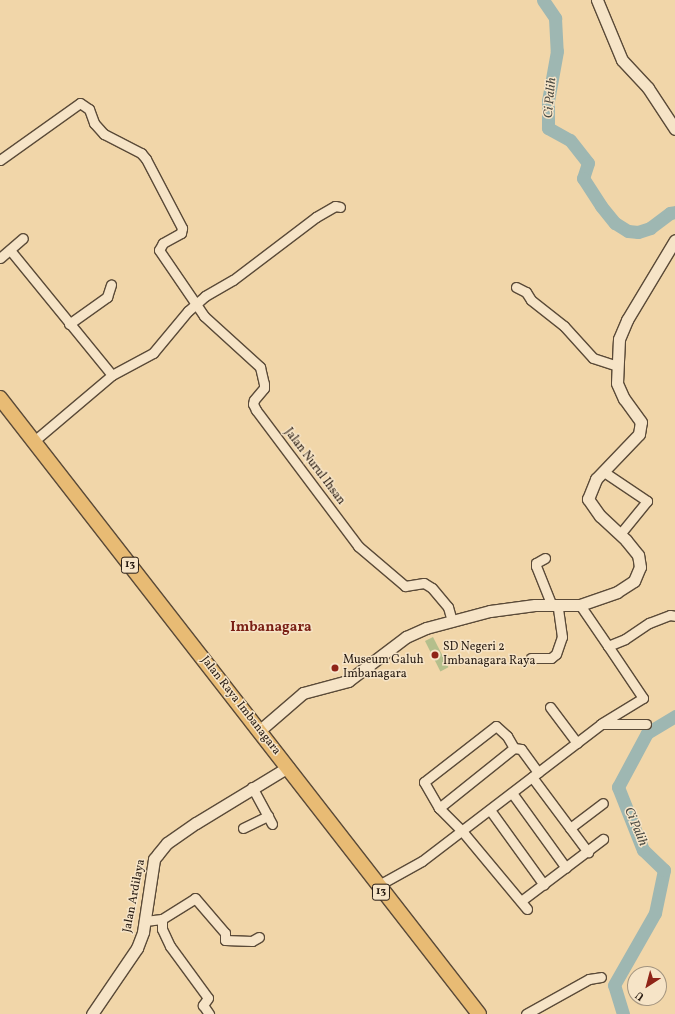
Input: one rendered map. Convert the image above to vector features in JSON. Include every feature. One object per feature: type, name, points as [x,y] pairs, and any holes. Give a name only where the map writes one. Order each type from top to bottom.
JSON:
[{"type":"highway","name":"Jalan Raya Imbanagara","points":[[0,398],[288,767],[377,886],[478,1014]]},
{"type":"street","points":[[597,0],[622,60],[648,88],[675,129]]},
{"type":"street","points":[[0,160],[76,105],[85,105],[97,129],[111,139],[135,149],[146,159],[166,200],[181,221],[181,233],[163,243],[159,250],[194,304]]},
{"type":"street","points":[[34,441],[112,375],[153,353],[194,304],[244,272],[316,217],[335,206],[340,207]]},
{"type":"street","points":[[0,258],[23,238]]},
{"type":"street","points":[[259,731],[304,693],[348,681],[406,637],[452,621],[490,611],[535,606],[555,607],[580,605],[627,587],[638,574],[640,564],[638,554],[620,534],[600,516],[588,499],[596,479],[637,437],[641,428],[638,415],[619,389],[617,366],[619,339],[627,320],[675,240]]},
{"type":"street","points":[[10,250],[112,375]]},
{"type":"street","points":[[69,324],[108,295],[111,285]]},
{"type":"street","points":[[516,287],[526,292],[530,300],[564,326],[593,358],[617,366]]},
{"type":"street","name":"Jalan Nurul Ihsan","points":[[194,304],[215,327],[254,358],[260,367],[264,388],[253,404],[358,546],[405,586],[424,583],[432,588],[448,607],[452,621]]},
{"type":"street","points":[[604,472],[647,501],[620,534]]},
{"type":"street","points":[[531,658],[551,658],[556,654],[562,637],[555,607],[536,566],[536,563],[545,558]]},
{"type":"street","points":[[377,886],[422,861],[601,724],[642,700],[642,696],[580,605]]},
{"type":"street","points":[[608,646],[625,639],[649,623],[670,615],[675,616]]},
{"type":"street","points":[[550,706],[577,743]]},
{"type":"street","points":[[628,709],[630,724]]},
{"type":"street","points":[[601,724],[646,724]]},
{"type":"street","points":[[514,748],[507,736],[496,726],[432,773],[425,784],[439,808],[462,831],[527,909]]},
{"type":"street","points":[[439,808],[514,748],[522,748],[535,775],[570,828],[588,852]]},
{"type":"street","name":"Jalan Ardilaya","points":[[92,1014],[138,948],[145,921],[154,859],[173,839],[252,788],[288,767]]},
{"type":"street","points":[[244,828],[270,820],[252,788]]},
{"type":"street","points":[[512,793],[566,868]]},
{"type":"street","points":[[570,828],[603,803]]},
{"type":"street","points":[[490,810],[544,885]]},
{"type":"street","points":[[521,901],[588,852],[603,839]]},
{"type":"street","points":[[145,921],[162,919],[195,898],[225,933],[225,940],[252,941],[259,937]]},
{"type":"street","points":[[162,919],[162,929],[170,946],[208,998],[203,1005],[209,1014]]},
{"type":"street","points":[[526,1014],[589,979],[600,977]]},
{"type":"green space","points":[[433,637],[448,667],[440,671],[425,641]]},
{"type":"waterway","name":"Ci Palih","points":[[543,0],[555,18],[557,51],[548,101],[548,128],[570,140],[588,163],[583,178],[601,206],[615,223],[628,231],[638,232],[650,228],[670,213],[675,212]]},
{"type":"waterway","name":"Ci Palih","points":[[623,1014],[614,985],[655,913],[664,870],[643,850],[618,787],[647,733],[675,716]]},
{"type":"place","name":"SD Negeri 2 Imbanagara Raya","points":[[435,655]]},
{"type":"place","name":"Museum Galuh Imbanagara","points":[[335,668]]},
{"type":"district","name":"Imbanagara","points":[[271,628]]}]
